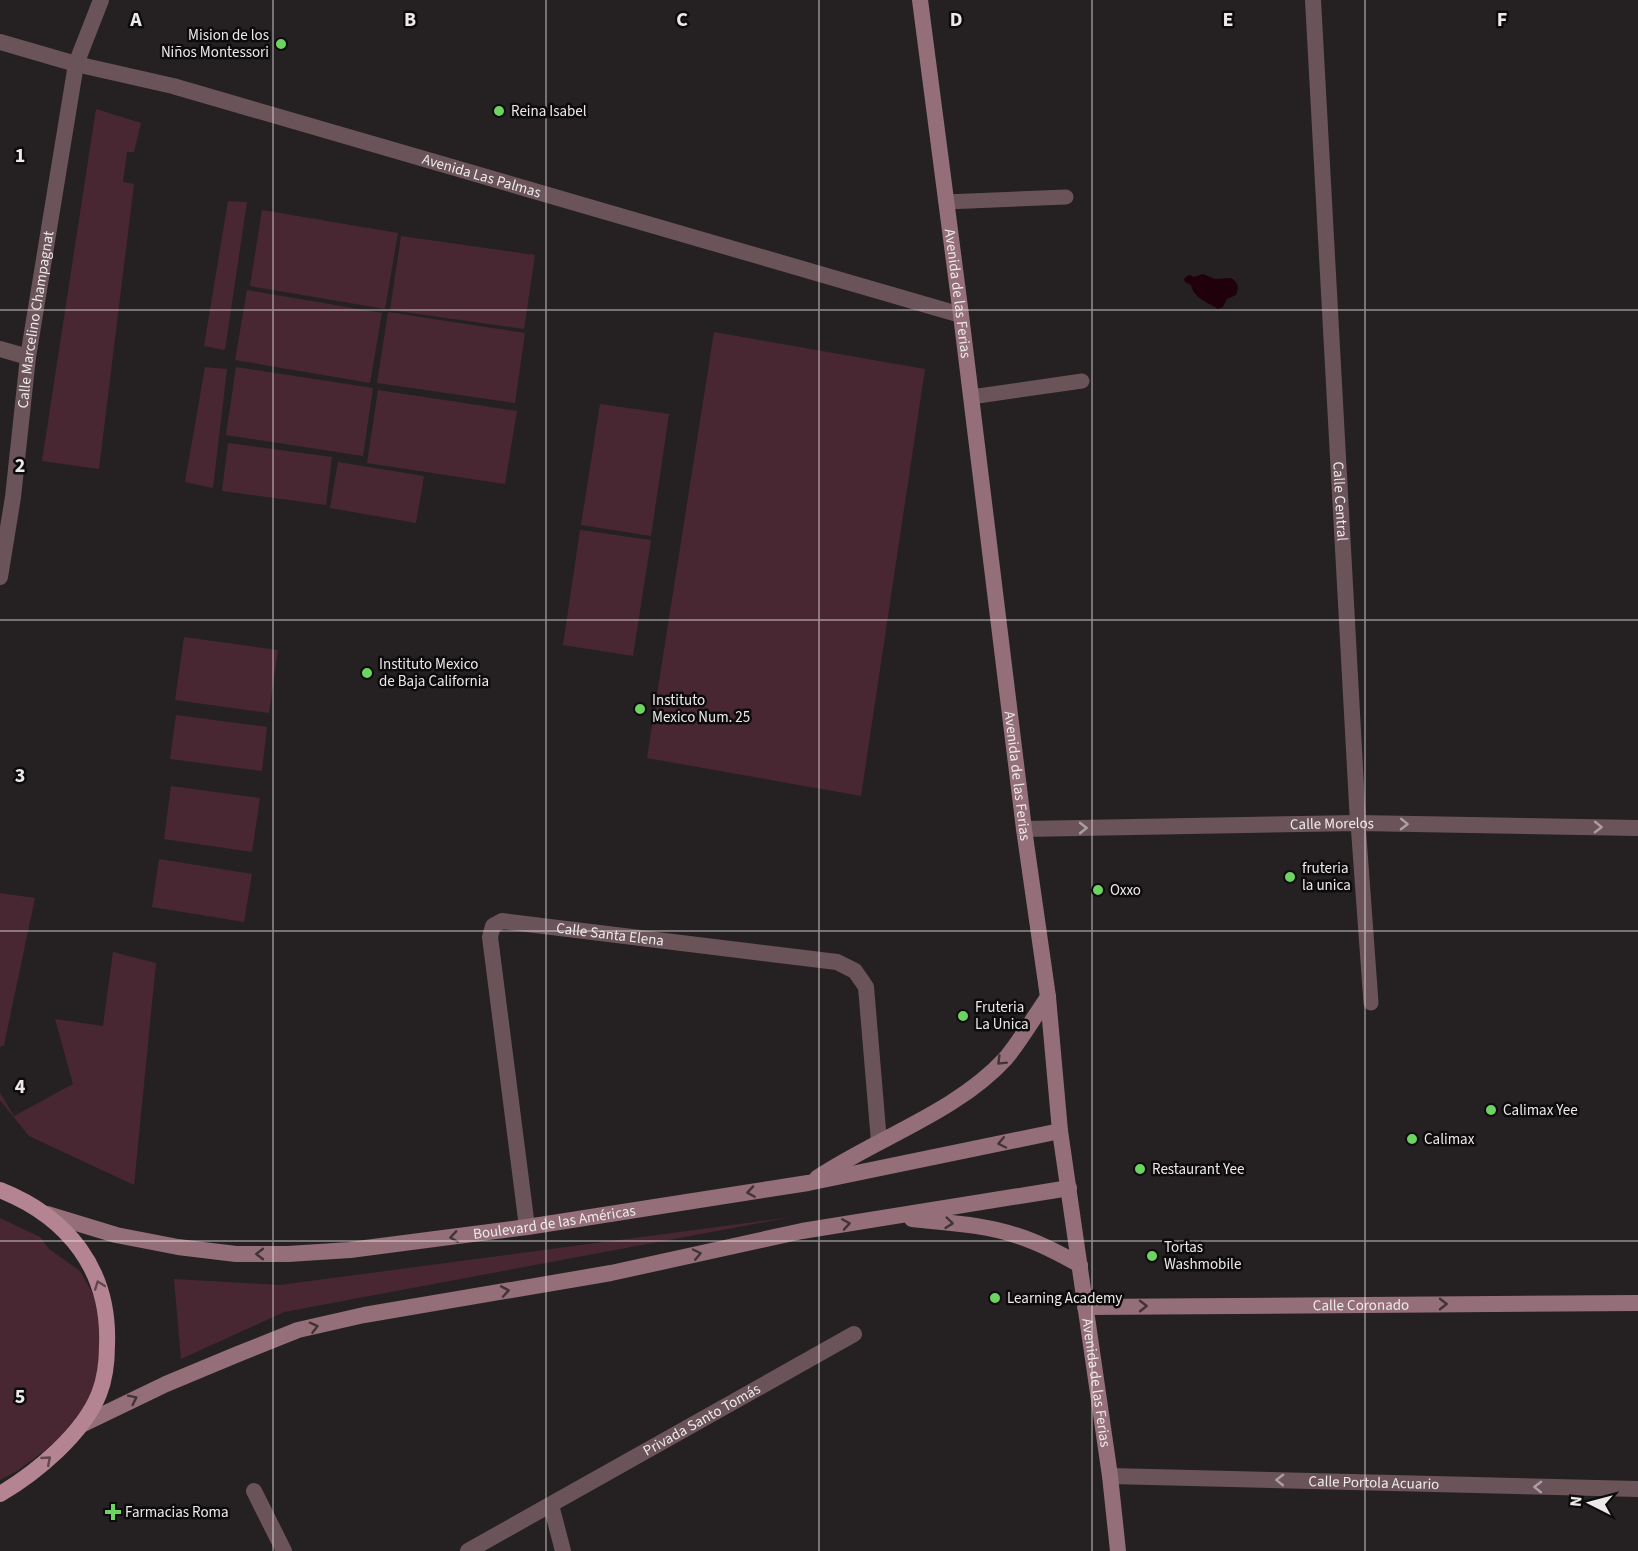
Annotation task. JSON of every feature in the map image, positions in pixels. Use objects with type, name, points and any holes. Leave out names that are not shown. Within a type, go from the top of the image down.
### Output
[{"type":"main road","name":"Avenida de las Ferias","points":[[920,0],[1024,830],[1048,998],[1060,1131],[1110,1476],[1118,1551]]},
{"type":"main road","points":[[808,1183],[849,1157],[939,1110],[974,1086],[1006,1057],[1048,998]]},
{"type":"main road","name":"Boulevard de las Américas","points":[[47,1214],[116,1235],[178,1247],[236,1254],[288,1254],[350,1250],[527,1227],[808,1183],[1060,1131]]},
{"type":"main road","points":[[81,1425],[166,1384],[298,1330],[364,1314],[611,1273],[802,1230],[1069,1188]]},
{"type":"main road","points":[[0,1190],[47,1214],[70,1237],[89,1262],[102,1292],[108,1330],[106,1363],[99,1395],[81,1425],[62,1447],[1,1496]]},
{"type":"main road","points":[[890,1217],[964,1225],[1013,1234],[1047,1246],[1080,1264]]},
{"type":"main road","name":"Calle Coronado","points":[[1085,1307],[1638,1303]]},
{"type":"street","name":"Calle Marcelino Champagnat","points":[[0,577],[13,497],[28,357],[76,64],[101,0]]},
{"type":"street","name":"Calle Central","points":[[1313,0],[1358,823]]},
{"type":"street","name":"Avenida Las Palmas","points":[[0,42],[76,64],[173,86],[961,315]]},
{"type":"street","points":[[0,349],[28,357]]},
{"type":"street","name":"Calle Morelos","points":[[1024,830],[1358,823],[1638,828]]},
{"type":"street","name":"Calle Santa Elena","points":[[527,1227],[490,937],[493,926],[502,921],[837,963],[855,971],[866,987],[879,1142]]},
{"type":"street","name":"Privada Santo Tomás","points":[[468,1551],[854,1334]]},
{"type":"street","name":"Calle Portola Acuario","points":[[1110,1476],[1638,1489]]},
{"type":"street","points":[[254,1491],[284,1551]]},
{"type":"street","points":[[551,1505],[563,1551]]},
{"type":"lane","points":[[946,202],[1066,197]]},
{"type":"lane","points":[[971,397],[1082,381]]},
{"type":"lane","name":"Calle Central","points":[[1358,823],[1371,1003]]},
{"type":"shaded area","points":[[96,109],[141,123],[134,152],[127,152],[123,182],[134,184],[99,469],[42,461]]},
{"type":"shaded area","points":[[228,201],[247,202],[225,350],[204,346]]},
{"type":"shaded area","points":[[262,210],[398,233],[385,309],[250,286]]},
{"type":"shaded area","points":[[401,236],[535,255],[524,329],[390,310]]},
{"type":"shaded area","points":[[1203,274],[1215,279],[1231,278],[1238,285],[1236,295],[1227,299],[1223,307],[1218,309],[1202,300],[1184,279],[1190,275],[1194,277]]},
{"type":"shaded area","points":[[247,290],[382,313],[370,383],[235,360]]},
{"type":"shaded area","points":[[388,312],[525,333],[515,403],[377,383]]},
{"type":"shaded area","points":[[714,332],[925,369],[861,796],[647,758]]},
{"type":"shaded area","points":[[205,367],[227,369],[213,488],[185,482]]},
{"type":"shaded area","points":[[236,367],[373,388],[363,456],[226,435]]},
{"type":"shaded area","points":[[378,390],[517,411],[505,484],[367,463]]},
{"type":"shaded area","points":[[600,404],[669,414],[651,536],[581,525]]},
{"type":"shaded area","points":[[228,443],[332,457],[326,505],[222,491]]},
{"type":"shaded area","points":[[338,462],[424,476],[416,523],[330,508]]},
{"type":"shaded area","points":[[580,530],[651,540],[633,656],[563,645]]},
{"type":"shaded area","points":[[184,637],[278,650],[269,713],[175,700]]},
{"type":"shaded area","points":[[176,715],[267,727],[262,771],[170,759]]},
{"type":"shaded area","points":[[171,786],[260,798],[252,852],[164,839]]},
{"type":"shaded area","points":[[159,859],[252,874],[244,922],[152,907]]},
{"type":"shaded area","points":[[0,893],[35,898],[4,1045],[0,1047]]},
{"type":"shaded area","points":[[113,952],[156,963],[134,1185],[29,1136],[0,1100],[0,1093],[14,1116],[73,1084],[55,1019],[103,1026]]},
{"type":"shaded area","points":[[792,1217],[284,1312],[181,1359],[174,1279],[280,1285]]},
{"type":"shaded area","points":[[0,1218],[40,1237],[49,1249],[80,1271],[94,1296],[105,1346],[92,1394],[81,1413],[66,1432],[43,1452],[0,1480]]},
{"type":"place","name":"Mision de los Niños Montessori","points":[[281,44]]},
{"type":"place","name":"Reina Isabel","points":[[499,111]]},
{"type":"place","name":"Instituto Mexico de Baja California","points":[[367,673]]},
{"type":"place","name":"Instituto Mexico Num. 25","points":[[640,709]]},
{"type":"place","name":"fruteria la unica","points":[[1290,877]]},
{"type":"place","name":"Oxxo","points":[[1098,890]]},
{"type":"place","name":"Fruteria La Unica","points":[[963,1016]]},
{"type":"place","name":"Calimax Yee","points":[[1491,1110]]},
{"type":"place","name":"Calimax","points":[[1412,1139]]},
{"type":"place","name":"Restaurant Yee","points":[[1140,1169]]},
{"type":"place","name":"Tortas Washmobile","points":[[1152,1256]]},
{"type":"place","name":"Learning Academy","points":[[995,1298]]},
{"type":"place","name":"Farmacias Roma","points":[[113,1512]]}]
